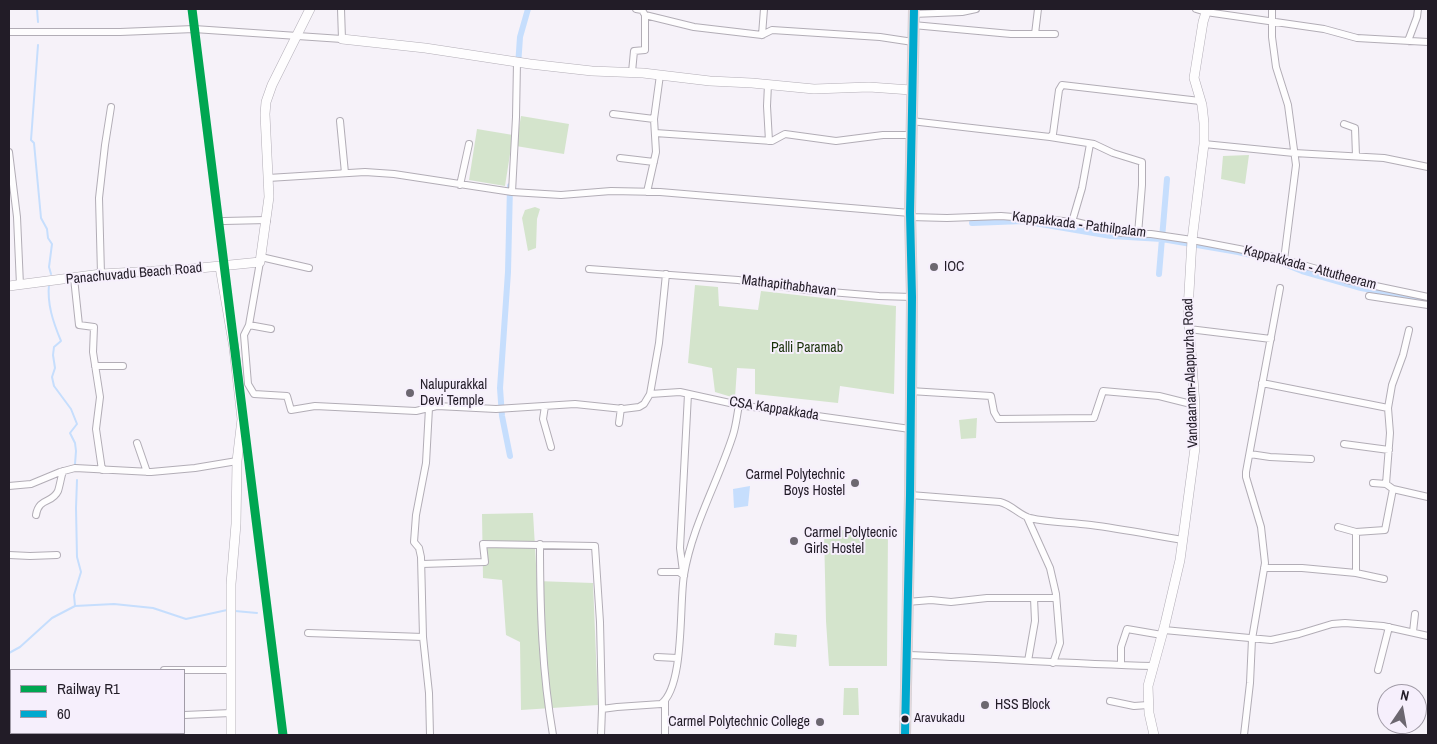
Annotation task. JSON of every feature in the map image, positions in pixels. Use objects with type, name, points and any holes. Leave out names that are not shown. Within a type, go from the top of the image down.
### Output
[{"type":"highway","points":[[904,735],[910,495],[912,297],[910,215],[913,16]]},
{"type":"main road","points":[[260,260],[269,197],[266,102],[295,36],[310,9]]},
{"type":"main road","name":"Vandaanam-Alappuzha Road","points":[[1154,735],[1148,705],[1148,686],[1180,560],[1194,448],[1195,406],[1188,310],[1192,243],[1204,144],[1204,123],[1194,78],[1203,22],[1207,10]]},
{"type":"main road","points":[[342,39],[425,48],[592,71],[632,72],[710,81],[814,89],[869,87],[911,90]]},
{"type":"main road","name":"Panachuvadu Beach Road","points":[[9,286],[101,274],[220,267],[260,260]]},
{"type":"main road","points":[[220,267],[234,348],[242,419],[231,584],[231,735]]},
{"type":"street","points":[[9,32],[129,32],[194,29],[342,39],[341,9]]},
{"type":"street","points":[[632,72],[634,51],[645,50],[645,15],[642,10],[636,9]]},
{"type":"street","points":[[762,35],[764,9]]},
{"type":"street","points":[[913,16],[976,9]]},
{"type":"street","points":[[1035,34],[1038,9]]},
{"type":"street","points":[[1196,9],[1324,29],[1357,38],[1428,42]]},
{"type":"street","points":[[1272,9],[1271,21],[1276,67],[1288,105],[1296,165],[1284,260]]},
{"type":"street","points":[[1408,42],[1418,9]]},
{"type":"street","points":[[645,15],[694,27],[762,35],[772,30],[880,36],[913,42]]},
{"type":"street","points":[[913,16],[1011,34],[1055,34]]},
{"type":"street","points":[[510,192],[518,62]]},
{"type":"street","points":[[648,192],[656,152],[654,119],[660,75]]},
{"type":"street","points":[[768,84],[769,141]]},
{"type":"street","points":[[1050,137],[1054,134],[1059,90],[1062,85],[1200,100]]},
{"type":"street","points":[[101,274],[99,198],[104,145],[111,107]]},
{"type":"street","points":[[614,114],[654,119]]},
{"type":"street","points":[[340,121],[345,173]]},
{"type":"street","points":[[911,121],[1050,137],[1090,144],[1142,162],[1138,234]]},
{"type":"street","points":[[1344,124],[1355,128],[1356,156]]},
{"type":"street","points":[[655,133],[769,141],[786,134],[836,141],[884,135],[911,135]]},
{"type":"street","points":[[460,186],[468,144]]},
{"type":"street","points":[[1072,222],[1082,188],[1090,144]]},
{"type":"street","points":[[1204,144],[1294,153],[1384,158],[1428,167]]},
{"type":"street","points":[[9,152],[17,217],[20,285]]},
{"type":"street","points":[[620,158],[654,162]]},
{"type":"street","name":"Kappakkada - Pathilpalam","points":[[268,178],[365,172],[394,174],[460,186],[510,192],[561,195],[611,191],[648,192],[947,218],[1002,216],[1072,222],[1122,233],[1162,236],[1192,243]]},
{"type":"street","points":[[224,221],[267,220]]},
{"type":"street","name":"Kappakkada - Attutheeram","points":[[1192,243],[1284,260],[1347,280],[1428,297]]},
{"type":"street","points":[[309,268],[260,260],[249,324],[244,335],[248,384],[254,394],[287,396],[291,410],[315,406],[401,412],[437,406],[496,409],[576,404],[621,408],[639,407],[644,404],[650,394],[659,343],[666,274]]},
{"type":"street","name":"Mathapithabhavan","points":[[589,269],[738,280],[806,290],[912,297]]},
{"type":"street","points":[[74,278],[79,325],[94,327],[93,352],[100,397],[96,429],[102,470]]},
{"type":"street","points":[[1244,735],[1250,683],[1252,639],[1264,568],[1262,535],[1246,478],[1280,288]]},
{"type":"street","points":[[1369,296],[1428,305]]},
{"type":"street","points":[[249,324],[271,329]]},
{"type":"street","points":[[1189,329],[1271,339]]},
{"type":"street","points":[[1386,484],[1390,433],[1388,408],[1392,385],[1404,355],[1409,330]]},
{"type":"street","points":[[95,366],[123,366]]},
{"type":"street","points":[[1262,383],[1388,408]]},
{"type":"street","points":[[910,391],[991,396],[994,412],[998,419],[1094,418],[1103,391],[1159,396],[1195,406]]},
{"type":"street","name":"CSA Kappakkada","points":[[650,394],[680,392],[739,405],[910,429]]},
{"type":"street","points":[[665,735],[665,701],[671,689],[682,618],[684,576],[680,548],[688,394]]},
{"type":"street","points":[[684,576],[699,519],[734,434],[739,405]]},
{"type":"street","points":[[545,406],[543,420],[551,446]]},
{"type":"street","points":[[430,408],[427,456],[416,515],[414,542],[419,548],[422,564],[423,637],[429,693],[430,735]]},
{"type":"street","points":[[619,423],[621,408]]},
{"type":"street","points":[[137,443],[147,472]]},
{"type":"street","points":[[1344,444],[1389,450]]},
{"type":"street","points":[[1250,454],[1311,459]]},
{"type":"street","points":[[9,486],[32,484],[63,470],[75,468],[147,472],[195,468],[238,461]]},
{"type":"street","points":[[36,515],[38,507],[53,497],[58,491],[63,470]]},
{"type":"street","points":[[1373,483],[1386,484],[1393,490],[1428,497]]},
{"type":"street","points":[[1338,527],[1356,532],[1385,530],[1393,490]]},
{"type":"street","points":[[910,495],[1000,502],[1007,504],[1027,517],[1049,522],[1091,525],[1182,540]]},
{"type":"street","points":[[1027,517],[1050,568],[1056,598],[1060,643],[1053,663]]},
{"type":"street","points":[[1356,532],[1356,573]]},
{"type":"street","points":[[422,564],[485,562],[483,544],[595,546],[600,622],[601,735]]},
{"type":"street","points":[[540,544],[542,646],[553,735]]},
{"type":"street","points":[[9,555],[58,555]]},
{"type":"street","points":[[1264,568],[1302,568],[1356,573],[1384,579]]},
{"type":"street","points":[[661,572],[679,572],[684,576]]},
{"type":"street","points":[[907,602],[931,600],[951,602],[988,598],[1056,598]]},
{"type":"street","points":[[1028,661],[1035,621],[1034,598]]},
{"type":"street","points":[[1413,632],[1415,614]]},
{"type":"street","points":[[1121,665],[1121,646],[1127,629],[1252,639],[1277,639],[1338,623],[1371,624],[1428,636]]},
{"type":"street","points":[[1378,670],[1389,627]]},
{"type":"street","points":[[308,633],[423,637]]},
{"type":"street","points":[[906,655],[1153,666]]},
{"type":"street","points":[[657,657],[677,658]]},
{"type":"street","points":[[185,670],[230,670]]},
{"type":"street","points":[[602,710],[661,704],[665,701]]},
{"type":"street","points":[[1110,701],[1134,706],[1148,705]]},
{"type":"street","points":[[185,715],[231,713]]},
{"type":"green space","points":[[521,116],[569,124],[564,154],[516,146]]},
{"type":"green space","points":[[477,129],[513,135],[505,186],[469,180]]},
{"type":"green space","points":[[1249,155],[1245,184],[1221,179],[1223,156]]},
{"type":"green space","points":[[535,207],[540,209],[537,219],[536,248],[528,251],[522,218],[525,210]]},
{"type":"green space","name":"Palli Paramab","points":[[695,285],[718,287],[719,306],[758,310],[761,291],[896,306],[894,394],[840,386],[838,403],[755,394],[755,369],[737,368],[735,398],[715,392],[712,368],[688,363]]},
{"type":"green space","points":[[977,418],[976,438],[961,439],[959,420]]},
{"type":"green space","points":[[533,513],[537,581],[593,583],[598,705],[521,710],[520,642],[506,635],[502,580],[483,578],[482,514]]},
{"type":"green space","points":[[888,528],[887,666],[829,666],[824,531]]},
{"type":"green space","points":[[775,633],[797,635],[796,647],[774,645]]},
{"type":"green space","points":[[844,688],[858,688],[859,715],[843,715]]},
{"type":"water","points":[[750,486],[748,506],[734,508],[733,489]]},
{"type":"waterway","points":[[37,9],[38,22]]},
{"type":"waterway","points":[[518,66],[520,37],[528,9]]},
{"type":"waterway","points":[[38,45],[31,140],[34,143],[41,218],[52,244],[49,267],[51,274]]},
{"type":"waterway","points":[[1159,274],[1167,179]]},
{"type":"waterway","points":[[510,186],[508,272],[500,388],[502,416],[510,456]]},
{"type":"waterway","points":[[972,223],[1023,221],[1111,236],[1162,239],[1238,252],[1277,261],[1302,271],[1361,288],[1428,300]]},
{"type":"waterway","points":[[49,284],[51,313],[61,341],[54,347],[55,368],[52,377],[54,386],[71,409],[77,424],[70,433],[75,443],[75,464]]},
{"type":"waterway","points":[[75,606],[74,595],[81,572],[77,557],[77,480]]},
{"type":"waterway","points":[[9,653],[20,647],[52,618],[75,606],[114,604],[153,608],[186,619],[227,610]]},
{"type":"waterway","points":[[235,611],[257,613]]},
{"type":"rail line","name":"R1","points":[[192,9],[283,735]]},
{"type":"transit line","name":"60","points":[[905,735],[910,495],[912,297],[910,213],[914,9]]},
{"type":"place","name":"IOC","points":[[934,267]]},
{"type":"place","name":"Nalupurakkal Devi Temple","points":[[410,393]]},
{"type":"place","name":"Carmel Polytechnic Boys Hostel","points":[[855,483]]},
{"type":"place","name":"Carmel Polytecnic Girls Hostel","points":[[794,541]]},
{"type":"place","name":"HSS Block","points":[[985,705]]},
{"type":"place","name":"Aravukadu","points":[[905,719]]},
{"type":"place","name":"Carmel Polytechnic College","points":[[820,722]]}]
